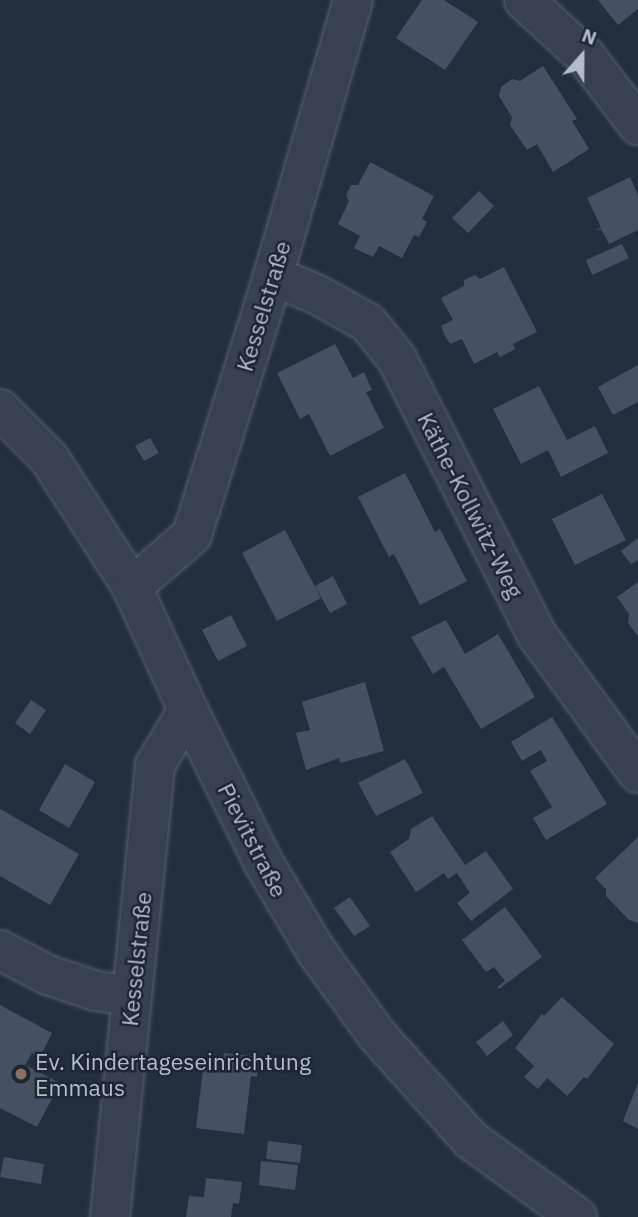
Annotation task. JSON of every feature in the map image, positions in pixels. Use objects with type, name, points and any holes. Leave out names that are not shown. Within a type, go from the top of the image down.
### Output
[{"type":"street","name":"Kesselstraße","points":[[132,587],[192,535],[273,276],[353,0]]},
{"type":"street","points":[[524,0],[586,57],[638,125]]},
{"type":"street","name":"Käthe-Kollwitz-Weg","points":[[273,276],[318,295],[368,323],[397,359],[537,635],[638,772]]},
{"type":"street","name":"Pievitstraße","points":[[0,409],[49,458],[132,587],[188,710],[288,907],[316,951],[377,1035],[471,1140],[577,1217]]},
{"type":"street","name":"Kesselstraße","points":[[110,1217],[155,765],[188,710]]},
{"type":"street","points":[[0,950],[48,975],[96,992],[132,996]]},
{"type":"building","points":[[422,0],[444,0],[478,22],[445,70],[396,38]]},
{"type":"building","points":[[598,0],[638,0],[638,9],[618,25]]},
{"type":"building","points":[[543,66],[577,119],[572,121],[589,149],[553,172],[537,144],[527,150],[510,125],[512,117],[499,96],[501,87],[512,79],[520,81]]},
{"type":"building","points":[[370,162],[434,196],[422,219],[427,222],[419,237],[414,235],[402,258],[379,246],[373,257],[354,248],[360,236],[338,224],[349,201],[346,195],[351,185],[358,185]]},
{"type":"building","points":[[630,177],[638,195],[638,230],[609,244],[601,229],[595,231],[601,227],[587,198]]},
{"type":"building","points":[[479,191],[494,206],[468,233],[452,218]]},
{"type":"building","points":[[622,244],[629,258],[592,275],[586,260]]},
{"type":"building","points":[[504,267],[537,332],[513,344],[515,349],[500,357],[497,352],[474,364],[462,339],[450,344],[445,336],[441,326],[453,320],[441,298],[464,286],[464,280],[475,275],[480,279]]},
{"type":"building","points":[[335,344],[353,378],[364,372],[372,390],[366,392],[384,428],[330,456],[309,414],[300,419],[277,373]]},
{"type":"building","points":[[638,365],[638,402],[613,415],[598,387]]},
{"type":"building","points":[[539,386],[567,440],[595,426],[608,453],[561,477],[548,450],[521,464],[493,409]]},
{"type":"building","points":[[150,438],[159,453],[144,461],[135,446]]},
{"type":"building","points":[[405,473],[435,532],[440,529],[467,581],[420,605],[394,554],[389,557],[358,497]]},
{"type":"building","points":[[602,494],[626,540],[575,565],[552,519]]},
{"type":"building","points":[[285,530],[321,598],[277,621],[242,553]]},
{"type":"building","points":[[638,538],[638,560],[631,564],[621,551]]},
{"type":"building","points":[[333,576],[347,604],[330,613],[315,586]]},
{"type":"building","points":[[638,582],[638,636],[628,623],[629,614],[617,597]]},
{"type":"building","points":[[231,615],[247,646],[218,661],[202,630]]},
{"type":"building","points":[[446,620],[465,654],[498,634],[535,697],[481,729],[444,667],[433,674],[411,637]]},
{"type":"building","points":[[365,682],[384,751],[340,763],[339,758],[306,770],[296,733],[310,730],[302,702]]},
{"type":"building","points":[[31,700],[46,710],[30,734],[15,723]]},
{"type":"building","points":[[552,717],[607,804],[546,840],[533,818],[552,807],[530,771],[547,761],[541,750],[522,761],[511,742]]},
{"type":"building","points":[[405,759],[423,793],[376,816],[358,783]]},
{"type":"building","points":[[65,764],[95,782],[69,828],[39,810]]},
{"type":"building","points":[[0,809],[79,854],[50,905],[0,876]]},
{"type":"building","points":[[432,816],[465,865],[486,851],[513,889],[471,921],[457,903],[470,893],[457,873],[448,879],[444,873],[416,892],[390,852],[409,839],[411,829]]},
{"type":"building","points":[[638,837],[638,923],[629,920],[606,896],[606,889],[595,878]]},
{"type":"building","points":[[350,897],[370,926],[354,936],[334,908]]},
{"type":"building","points":[[505,907],[542,957],[499,989],[497,987],[505,981],[494,967],[486,972],[462,940]]},
{"type":"building","points":[[562,997],[614,1044],[587,1079],[584,1077],[567,1096],[547,1078],[538,1089],[524,1077],[534,1066],[515,1048],[542,1014],[544,1016]]},
{"type":"building","name":"Ev. Kindertageseinrichtung Emmaus","points":[[0,1005],[52,1033],[40,1057],[32,1053],[25,1065],[60,1083],[37,1127],[0,1108]]},
{"type":"building","points":[[503,1021],[513,1035],[487,1056],[476,1042]]},
{"type":"building","points":[[224,1053],[259,1057],[257,1077],[251,1076],[244,1134],[196,1128],[203,1069],[221,1071]]},
{"type":"building","points":[[638,1083],[638,1129],[623,1121]]},
{"type":"building","points":[[268,1141],[302,1145],[300,1163],[266,1159]]},
{"type":"building","points":[[4,1157],[44,1164],[41,1184],[0,1177]]},
{"type":"building","points":[[261,1161],[298,1165],[295,1190],[259,1185]]},
{"type":"building","points":[[206,1178],[242,1182],[239,1204],[233,1203],[231,1217],[186,1217],[189,1196],[204,1197]]},
{"type":"place","name":"Ev. Kindertageseinrichtung Emmaus","points":[[21,1074]]}]
